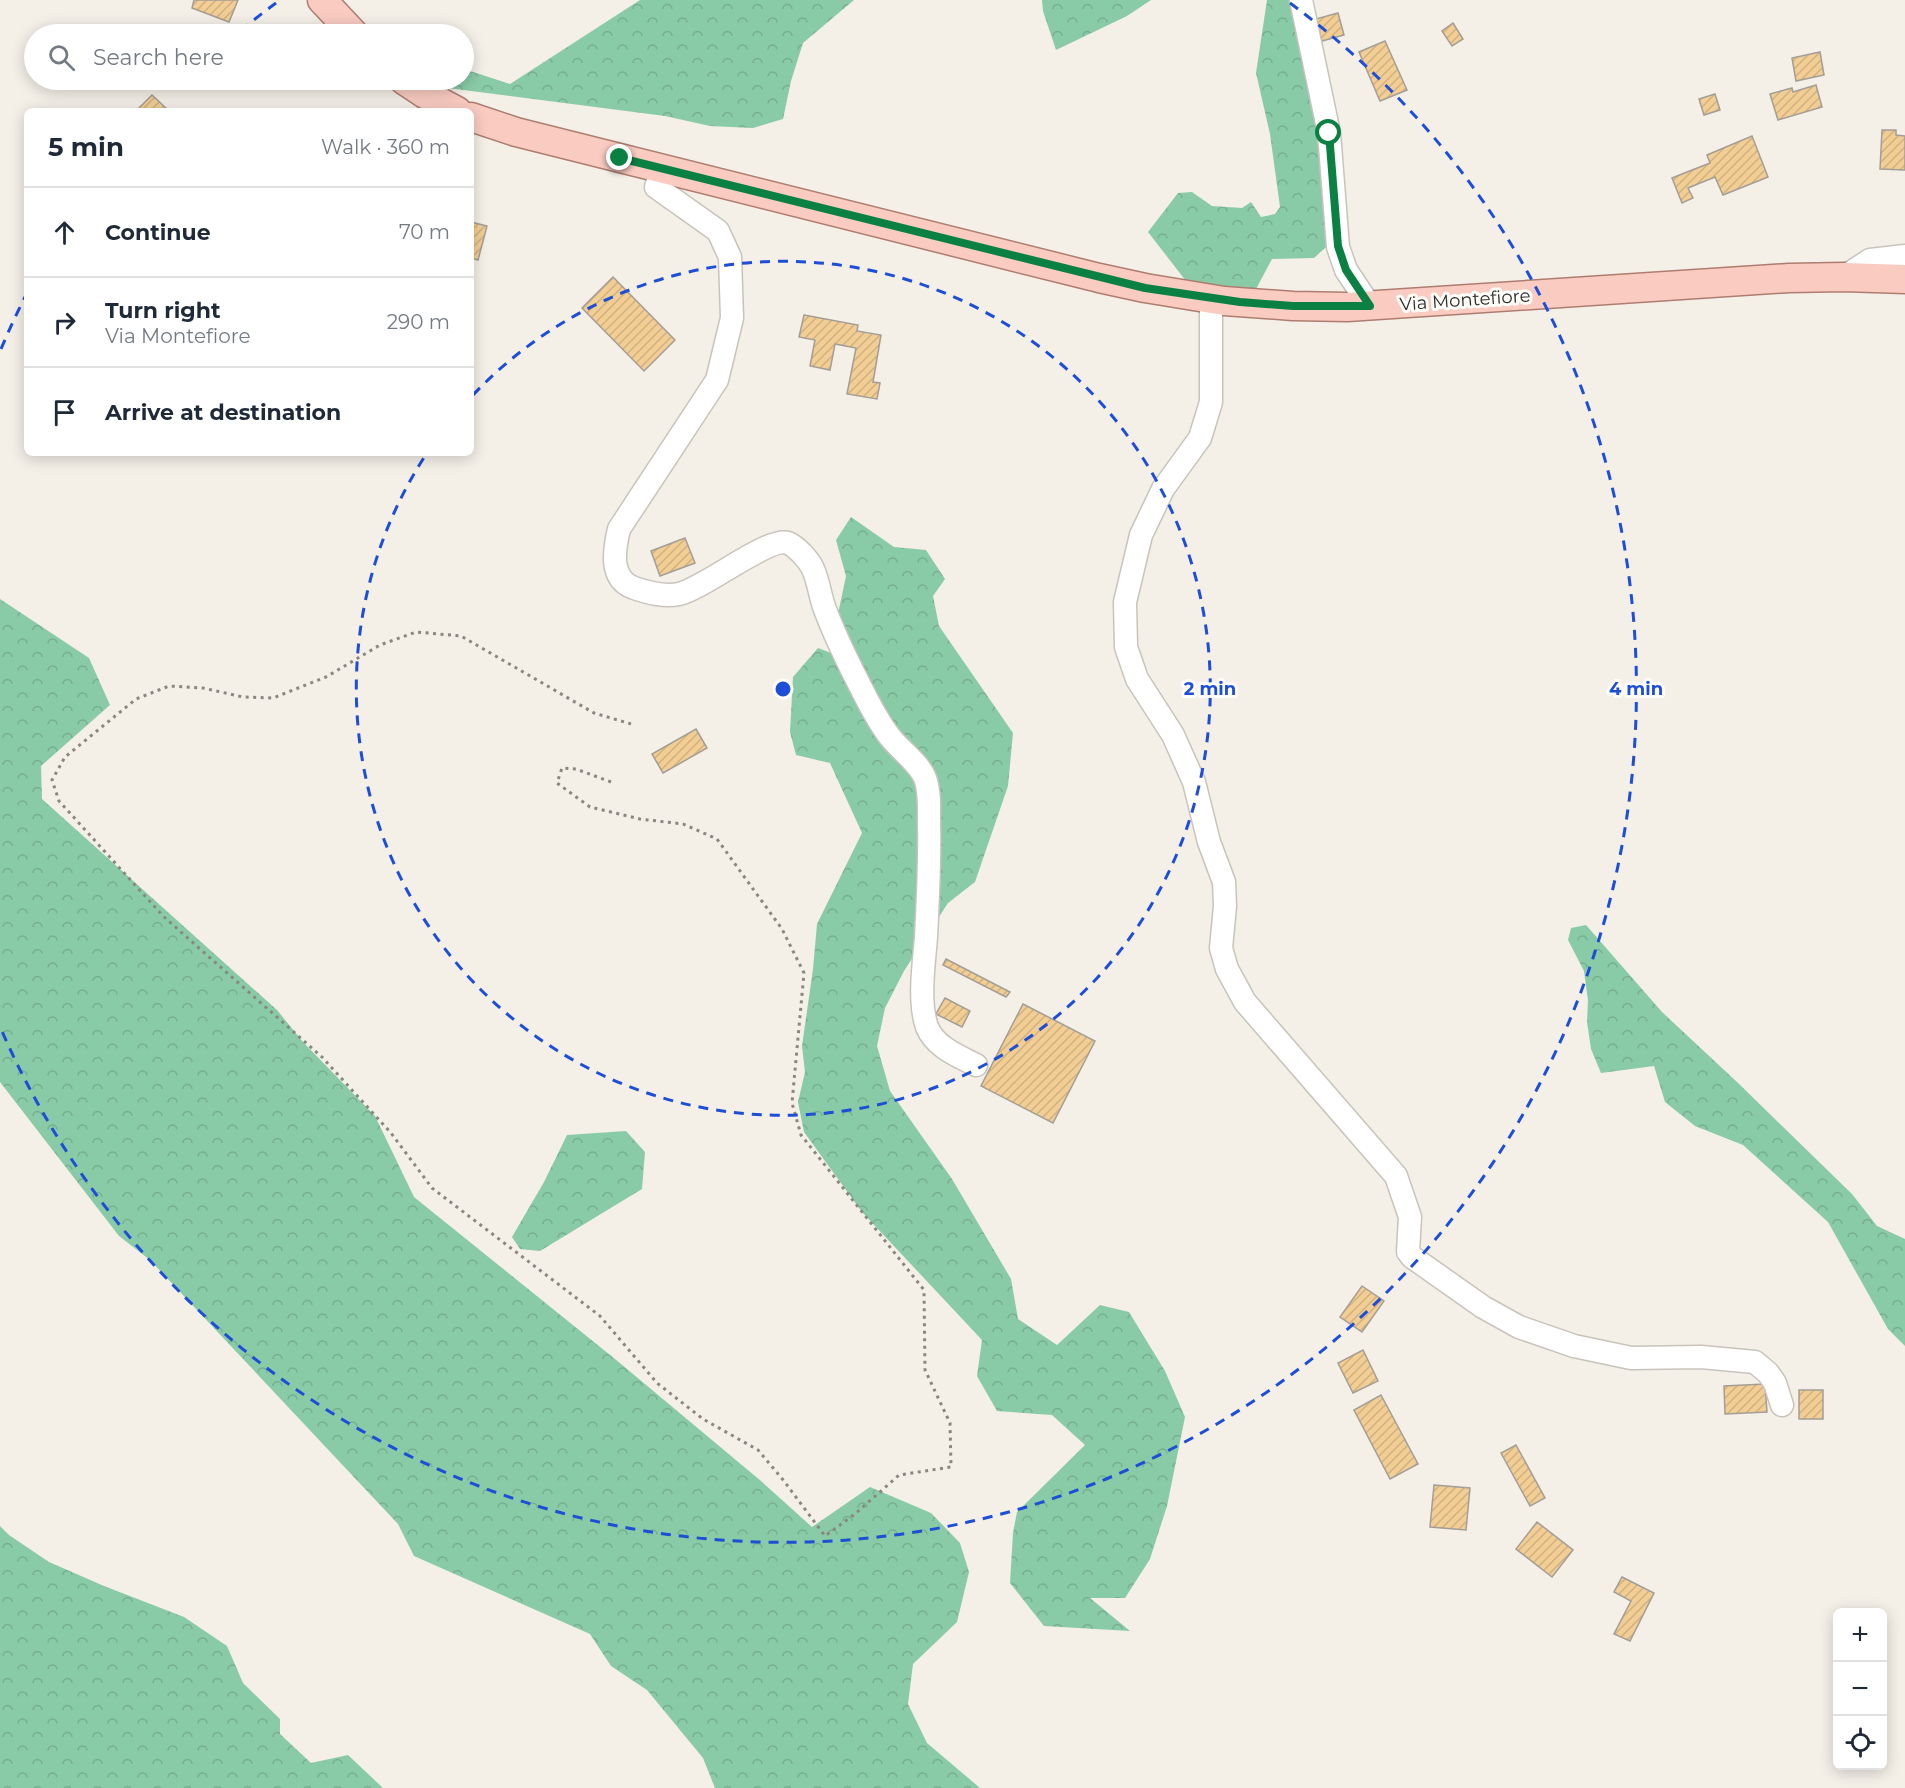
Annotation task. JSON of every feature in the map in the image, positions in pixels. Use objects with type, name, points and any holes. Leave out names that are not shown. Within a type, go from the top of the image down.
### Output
[{"type":"main road","points":[[322,0],[345,24]]},
{"type":"main road","points":[[419,90],[451,108]]},
{"type":"main road","name":"Via Montefiore","points":[[474,118],[516,132],[1099,278],[1211,299],[1293,306],[1370,306],[1789,278],[1905,279]]},
{"type":"lane","points":[[1301,0],[1329,133],[1338,246],[1346,270],[1370,306]]},
{"type":"lane","points":[[662,168],[656,187],[718,231],[730,257],[732,318],[717,380],[619,530],[614,546],[614,564],[621,579],[628,586],[664,595],[695,589],[780,542],[789,543],[797,549],[813,568],[825,612],[879,721],[926,779],[930,868],[922,995],[927,1028],[945,1049],[976,1065]]},
{"type":"lane","points":[[1844,277],[1870,260],[1905,256]]},
{"type":"lane","points":[[1211,299],[1211,402],[1200,438],[1163,489],[1141,535],[1125,602],[1126,647],[1137,679],[1173,735],[1194,782],[1209,842],[1224,882],[1225,906],[1221,948],[1227,969],[1245,1002],[1396,1176],[1410,1217],[1408,1252],[1412,1257],[1519,1328],[1574,1346],[1631,1358],[1701,1357],[1755,1362],[1768,1373],[1775,1383],[1782,1405]]},
{"type":"path","points":[[611,782],[576,769],[562,768],[557,783],[590,807],[640,819],[683,824],[717,839],[782,929],[804,973],[792,1103],[801,1135],[924,1290],[925,1370],[950,1423],[951,1467],[899,1475],[855,1514],[825,1536],[758,1450],[703,1419],[657,1383],[600,1316],[432,1188],[391,1133],[322,1057],[164,917],[59,801],[52,780],[65,757],[135,699],[169,686],[202,688],[243,697],[273,698],[326,677],[380,645],[416,633],[461,636],[594,713],[631,724]]},
{"type":"green space","points":[[640,0],[854,0],[803,43],[791,81],[783,119],[753,128],[710,126],[665,116],[464,90],[474,90],[474,72],[510,84]]},
{"type":"green space","points":[[1042,0],[1151,0],[1127,16],[1056,50],[1043,11]]},
{"type":"green space","points":[[1267,0],[1299,0],[1311,107],[1326,168],[1326,247],[1314,258],[1272,259],[1256,289],[1206,289],[1186,281],[1148,232],[1178,193],[1192,192],[1212,206],[1242,208],[1251,202],[1261,217],[1275,214],[1280,207],[1270,134],[1256,73]]},
{"type":"green space","points":[[851,517],[894,547],[926,550],[945,579],[933,596],[939,626],[1013,733],[1008,786],[975,882],[948,903],[904,971],[885,1008],[877,1046],[890,1091],[952,1179],[1011,1279],[1018,1319],[1057,1345],[1100,1305],[1129,1312],[1165,1371],[1185,1417],[1167,1506],[1150,1559],[1125,1598],[1090,1598],[1130,1631],[1044,1626],[1010,1583],[1013,1533],[1017,1512],[1085,1445],[1052,1415],[997,1411],[977,1376],[982,1340],[862,1212],[804,1132],[798,1102],[805,1072],[802,1046],[817,924],[862,833],[830,763],[796,755],[790,732],[793,677],[818,648],[855,662],[838,614],[846,576],[836,540]]},
{"type":"green space","points":[[0,599],[89,658],[110,705],[41,766],[42,799],[277,1010],[303,1042],[375,1116],[414,1197],[615,1359],[761,1481],[812,1527],[870,1487],[931,1513],[960,1543],[969,1572],[957,1622],[913,1664],[908,1704],[927,1743],[980,1788],[715,1788],[703,1758],[647,1690],[611,1666],[590,1634],[414,1556],[398,1524],[150,1260],[119,1236],[0,1082]]},
{"type":"green space","points":[[1586,925],[1662,1012],[1852,1194],[1877,1226],[1905,1239],[1905,1346],[1888,1329],[1828,1222],[1743,1145],[1695,1126],[1665,1102],[1654,1066],[1601,1073],[1591,1049],[1584,971],[1568,940],[1571,928]]},
{"type":"green space","points":[[626,1131],[645,1152],[642,1189],[540,1251],[520,1249],[512,1237],[544,1182],[567,1135]]},
{"type":"green space","points":[[0,1526],[9,1535],[49,1562],[184,1617],[227,1646],[243,1683],[280,1719],[280,1734],[311,1763],[348,1755],[383,1788],[0,1788]]},
{"type":"building","points":[[194,0],[238,0],[229,22],[192,8]]},
{"type":"building","points":[[1338,13],[1344,35],[1322,41],[1316,19]]},
{"type":"building","points":[[1453,23],[1463,39],[1452,46],[1442,31]]},
{"type":"building","points":[[1385,41],[1407,90],[1380,101],[1359,52]]},
{"type":"building","points":[[1820,52],[1824,75],[1796,81],[1792,58]]},
{"type":"building","points":[[1816,85],[1822,107],[1778,120],[1770,94],[1792,88],[1793,92]]},
{"type":"building","points":[[1715,94],[1720,110],[1704,115],[1699,99]]},
{"type":"building","points":[[152,95],[166,108],[139,108]]},
{"type":"building","points":[[1882,130],[1896,130],[1896,135],[1905,136],[1905,170],[1880,169]]},
{"type":"building","points":[[1752,136],[1768,177],[1723,195],[1715,177],[1688,188],[1693,198],[1682,203],[1672,178],[1710,163],[1707,155]]},
{"type":"building","points":[[474,223],[487,226],[478,260],[474,259]]},
{"type":"building","points":[[613,277],[675,340],[644,371],[582,308]]},
{"type":"building","points":[[804,315],[858,325],[857,331],[881,335],[873,382],[880,383],[877,399],[847,394],[856,348],[835,344],[830,370],[810,366],[815,340],[799,337]]},
{"type":"building","points":[[685,538],[695,563],[660,576],[651,551]]},
{"type":"building","points":[[696,729],[707,748],[663,773],[652,754]]},
{"type":"building","points":[[946,959],[1010,992],[1006,997],[943,965]]},
{"type":"building","points":[[945,998],[970,1011],[962,1027],[936,1014]]},
{"type":"building","points":[[1023,1004],[1095,1041],[1053,1123],[981,1086]]},
{"type":"building","points":[[1362,1286],[1384,1301],[1362,1332],[1340,1317]]},
{"type":"building","points":[[1363,1350],[1378,1381],[1353,1393],[1338,1363]]},
{"type":"building","points":[[1765,1384],[1767,1412],[1725,1414],[1724,1386]]},
{"type":"building","points":[[1799,1390],[1823,1390],[1823,1419],[1799,1419]]},
{"type":"building","points":[[1381,1395],[1418,1464],[1390,1479],[1354,1410]]},
{"type":"building","points":[[1516,1445],[1545,1498],[1530,1506],[1501,1453]]},
{"type":"building","points":[[1434,1485],[1470,1488],[1466,1530],[1430,1527]]},
{"type":"building","points":[[1537,1522],[1573,1550],[1552,1577],[1516,1549]]},
{"type":"building","points":[[1622,1577],[1654,1593],[1630,1641],[1614,1634],[1631,1601],[1614,1592]]},
{"type":"route","points":[[620,158],[1145,288],[1240,302],[1293,306],[1370,306],[1346,270],[1338,246],[1329,133]]}]
